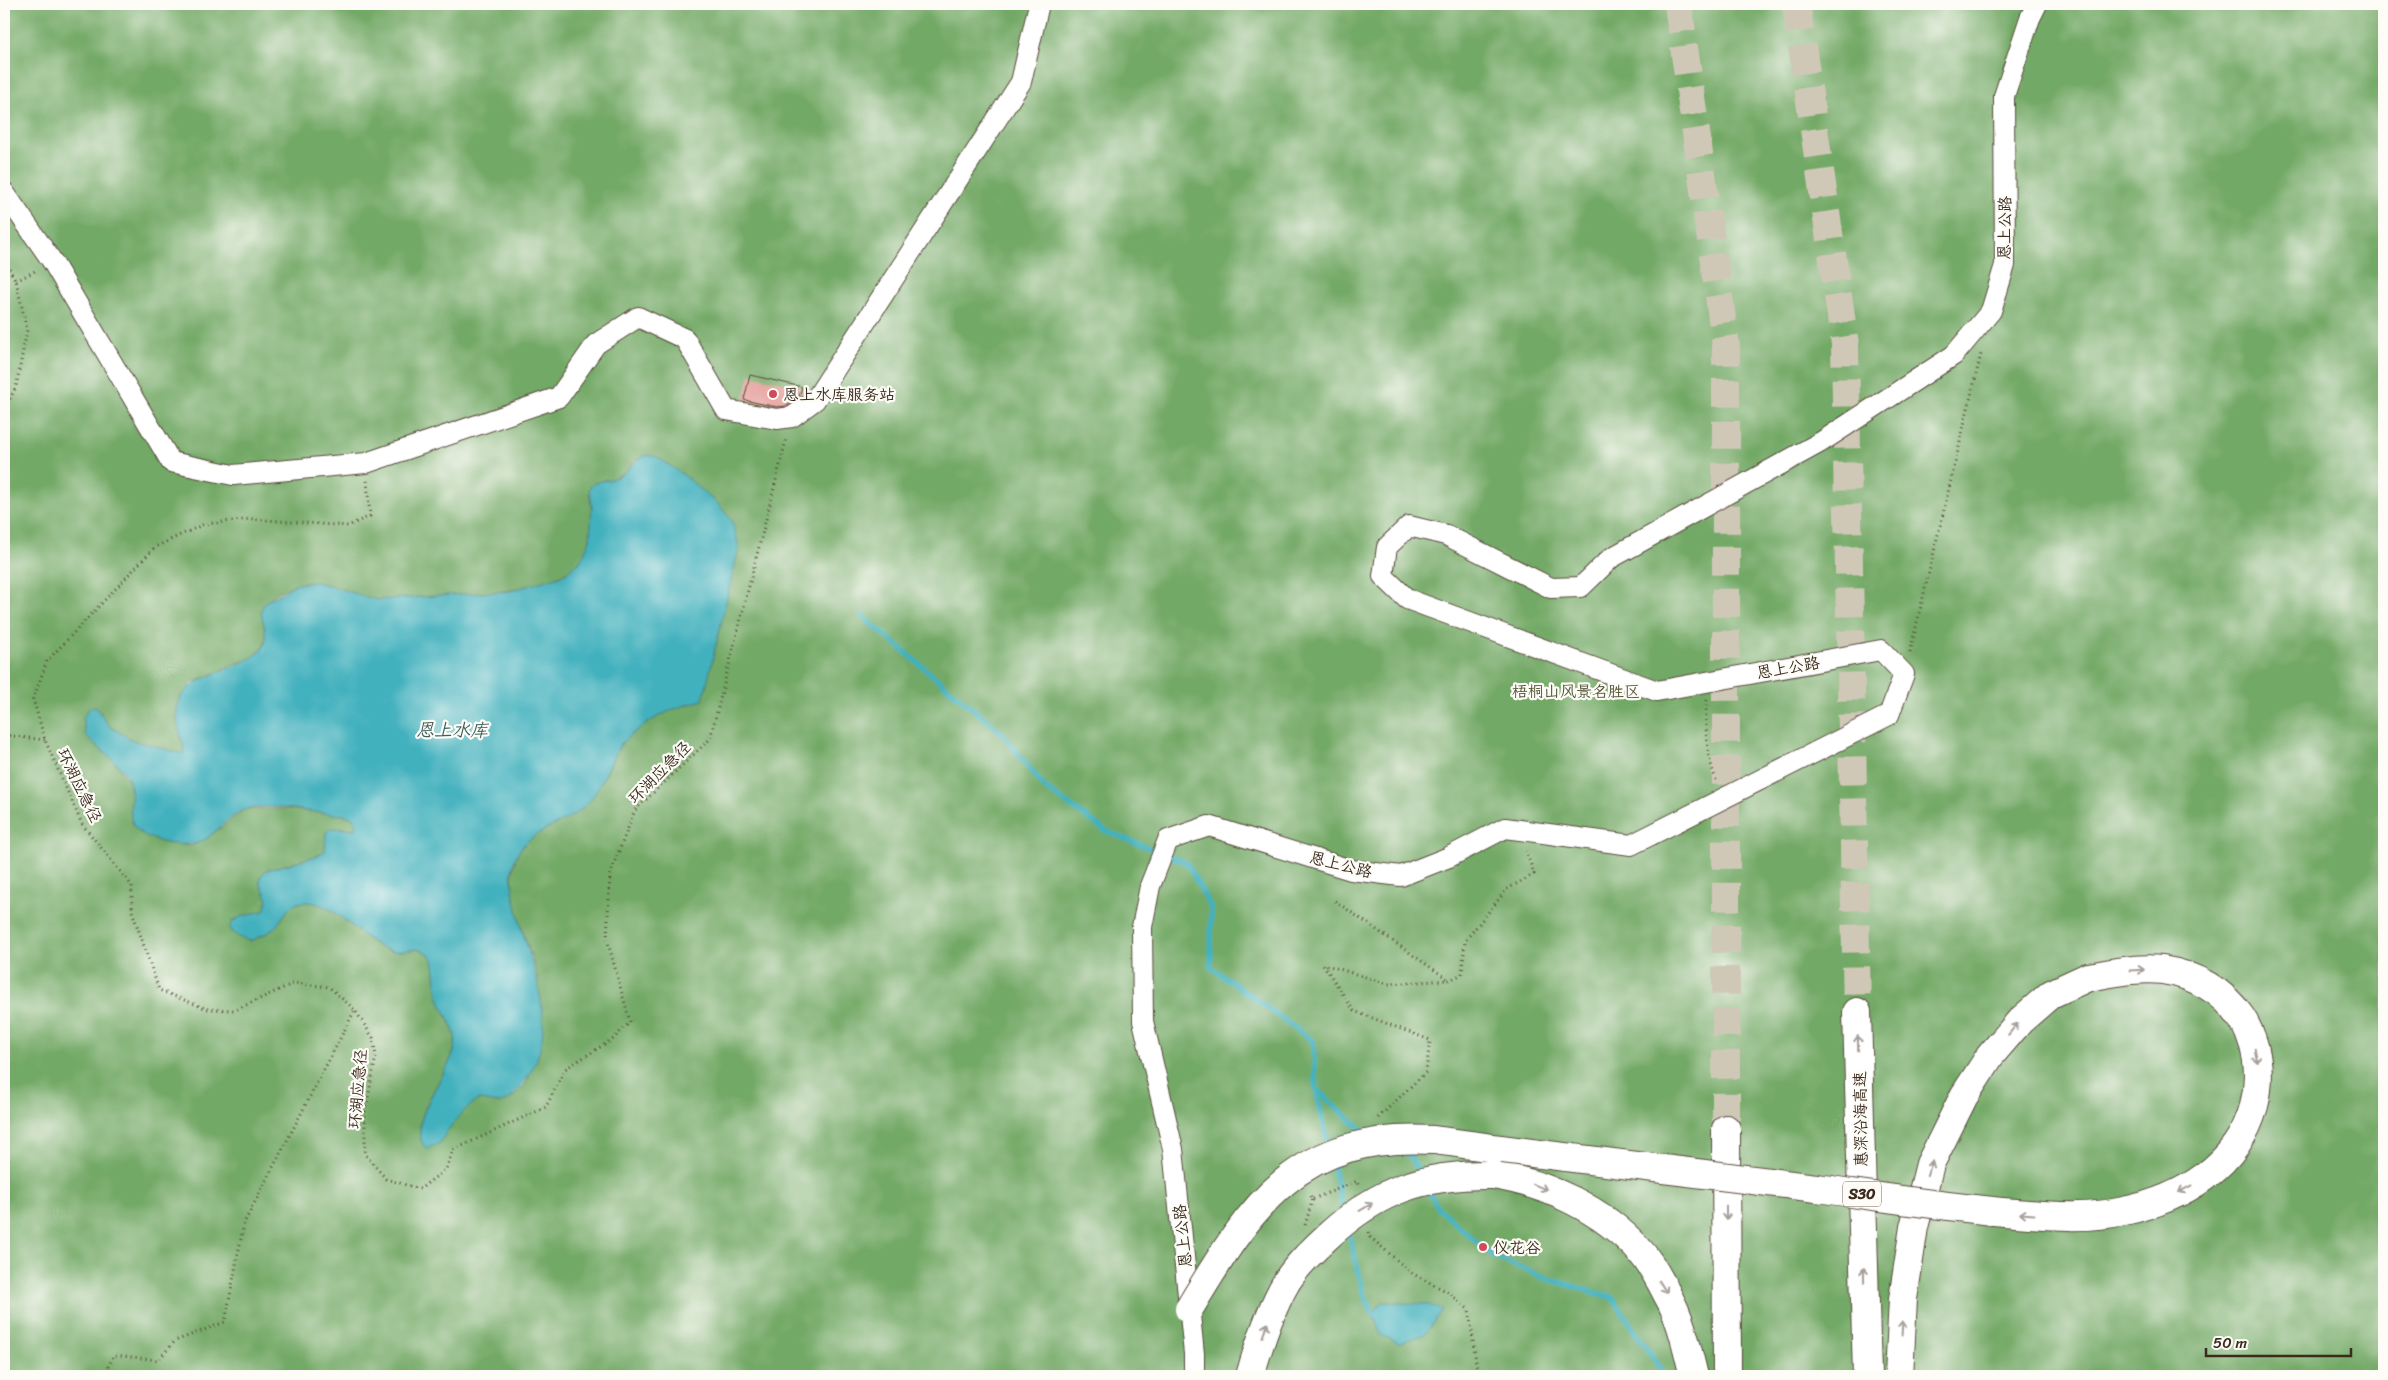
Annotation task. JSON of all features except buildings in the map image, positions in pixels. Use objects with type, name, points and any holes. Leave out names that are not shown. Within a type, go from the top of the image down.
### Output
[{"type":"highway","points":[[1189,1309],[1245,1222],[1266,1198],[1315,1161],[1344,1148],[1375,1141],[1405,1138],[1434,1140],[1981,1210],[2084,1216],[2121,1212],[2156,1203],[2189,1188],[2216,1168],[2236,1145],[2250,1118],[2258,1086],[2257,1058],[2251,1033],[2237,1011],[2220,994],[2201,981],[2159,970],[2120,972],[2088,977],[2051,994],[2020,1021],[1990,1056],[1964,1096],[1930,1164],[1914,1228],[1903,1299],[1899,1376]]},
{"type":"highway","name":"惠深沿海高速","points":[[1858,1012],[1867,1376]]},
{"type":"highway","points":[[1726,1129],[1727,1376]]},
{"type":"highway","points":[[1250,1376],[1269,1319],[1287,1281],[1310,1253],[1359,1210],[1392,1191],[1422,1181],[1457,1174],[1493,1174],[1524,1180],[1564,1196],[1601,1217],[1640,1252],[1669,1297],[1683,1331],[1694,1376]]},
{"type":"street","points":[[4,192],[52,262],[171,462],[233,475],[366,463],[559,397],[596,344],[638,317],[685,339],[726,410],[777,419],[792,418],[815,400],[1021,82],[1039,4]]},
{"type":"street","name":"恩上公路","points":[[1194,1376],[1194,1354],[1173,1149],[1143,1021],[1142,928],[1150,886],[1168,840],[1209,826],[1351,870],[1401,876],[1450,857],[1505,828],[1631,845],[1889,715],[1904,674],[1882,650],[1657,691],[1407,599],[1383,576],[1387,547],[1409,526],[1446,535],[1551,588],[1581,587],[1611,558],[1821,442],[1954,355],[1991,311],[2004,265],[2004,96],[2030,18],[2037,4]]},
{"type":"path","points":[[4,260],[16,281],[28,330],[16,387],[4,410]]},
{"type":"path","points":[[1904,674],[1982,352]]},
{"type":"path","name":"环湖应急径","points":[[366,463],[370,516],[348,526],[251,520],[204,524],[156,547],[47,661],[33,700],[45,740],[82,824],[132,886],[132,910],[158,990],[207,1009],[235,1010],[294,982],[329,987],[355,1010],[373,1038],[376,1056],[365,1113],[365,1154],[386,1179],[420,1190],[446,1169],[454,1150],[546,1107],[565,1069],[613,1039],[630,1022],[607,938],[610,874],[635,810],[710,739],[792,418]]},
{"type":"path","points":[[1714,680],[1707,701],[1706,724],[1712,769],[1724,798]]},
{"type":"path","points":[[4,735],[45,740]]},
{"type":"path","points":[[1374,1122],[1426,1072],[1430,1040],[1354,1011],[1323,964],[1388,984],[1450,980],[1462,974],[1465,941],[1507,889],[1534,874],[1526,850]]},
{"type":"path","points":[[1335,901],[1450,980]]},
{"type":"path","points":[[104,1376],[114,1355],[158,1360],[175,1341],[225,1322],[244,1223],[355,1010]]},
{"type":"path","points":[[1312,1199],[1357,1181],[1359,1190]]},
{"type":"path","points":[[1368,1227],[1370,1236],[1413,1274],[1448,1292],[1468,1310],[1478,1376]]},
{"type":"green space","name":"梧桐山风景名胜区","points":[[4,4],[2384,4],[2384,1376],[4,1376]],"holes":[[[636,459],[703,700],[659,716],[625,739],[602,780],[589,792],[535,832],[520,850],[514,865],[512,882],[514,898],[539,988],[533,1058],[529,1076],[513,1097],[499,1103],[480,1100],[471,1104],[455,1119],[440,1143],[424,1145],[420,1135],[424,1111],[450,1061],[455,1043],[453,1030],[441,1004],[433,959],[428,953],[417,949],[388,950],[366,938],[334,912],[322,905],[310,902],[294,905],[272,930],[251,941],[232,932],[232,921],[264,911],[268,900],[260,883],[267,870],[316,856],[325,851],[326,833],[341,828],[355,829],[356,823],[353,818],[346,815],[288,809],[245,809],[206,839],[191,846],[163,842],[135,828],[130,810],[132,801],[130,783],[113,759],[97,747],[93,706],[99,710],[110,727],[125,737],[165,752],[183,754],[184,745],[180,738],[191,684],[250,659],[259,653],[264,644],[265,635],[263,610],[267,602],[276,594],[294,585],[316,582],[368,598],[392,600],[478,594],[525,587],[547,581],[565,573],[579,562],[588,548],[592,530],[592,511],[589,494],[603,480],[612,479],[625,472]]]},
{"type":"water","name":"恩上水库","points":[[647,455],[657,457],[685,476],[719,505],[732,521],[739,547],[703,700],[667,712],[627,738],[620,745],[600,784],[587,804],[566,820],[531,838],[515,858],[512,883],[518,914],[541,998],[542,1041],[536,1061],[525,1081],[511,1097],[500,1103],[478,1100],[456,1119],[440,1143],[427,1149],[421,1139],[420,1128],[423,1115],[450,1061],[455,1043],[453,1030],[441,1004],[433,959],[428,953],[417,949],[388,950],[366,938],[334,912],[322,905],[310,902],[294,905],[272,930],[251,941],[236,935],[230,928],[232,922],[242,916],[264,911],[268,900],[260,883],[261,875],[267,870],[316,856],[325,851],[326,833],[330,828],[355,829],[356,823],[353,818],[346,815],[296,809],[259,807],[240,812],[205,840],[198,843],[180,844],[155,840],[139,832],[133,824],[131,819],[131,789],[127,777],[123,770],[85,734],[83,718],[89,708],[96,707],[109,726],[132,740],[183,754],[183,744],[177,722],[178,705],[182,696],[190,687],[201,680],[251,658],[260,651],[266,640],[261,610],[265,602],[296,584],[317,582],[377,600],[510,591],[563,575],[580,562],[590,540],[592,504],[589,489],[594,483],[621,475],[637,460]]},
{"type":"water","points":[[1382,1302],[1426,1304],[1442,1310],[1425,1334],[1399,1343],[1381,1335],[1373,1313]]},
{"type":"waterway","points":[[862,616],[1002,733],[1045,788],[1106,831],[1187,863],[1211,908],[1211,967],[1313,1041],[1316,1089],[1357,1126],[1372,1135]]},
{"type":"waterway","points":[[1316,1089],[1329,1148]]},
{"type":"waterway","points":[[1400,1150],[1411,1157],[1420,1175]]},
{"type":"waterway","points":[[1332,1162],[1344,1214]]},
{"type":"waterway","points":[[1427,1188],[1438,1208],[1493,1256],[1546,1278],[1613,1298],[1665,1376]]},
{"type":"waterway","points":[[1348,1230],[1364,1294],[1373,1313]]},
{"type":"tunnel","points":[[1678,4],[1726,347],[1726,1129]]},
{"type":"tunnel","points":[[1796,4],[1845,344],[1857,1012]]},
{"type":"place","name":"恩上水库服务站","points":[[773,394]]},
{"type":"place","name":"仪花谷","points":[[1483,1247]]}]
